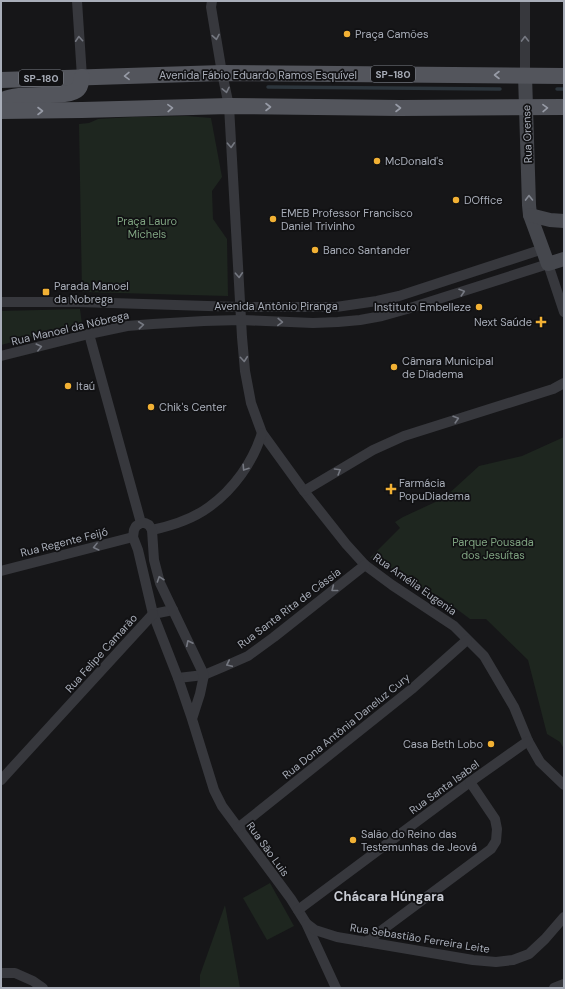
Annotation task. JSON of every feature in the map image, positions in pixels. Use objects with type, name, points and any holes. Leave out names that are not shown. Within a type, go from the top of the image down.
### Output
[{"type":"main road","name":"Avenida Fábio Eduardo Ramos Esquível","points":[[1,80],[222,73],[564,76]]},
{"type":"main road","name":"Rua Orense","points":[[526,75],[530,215],[548,264]]},
{"type":"main road","points":[[1,101],[9,97],[17,96],[63,94],[74,92],[81,84],[82,77]]},
{"type":"main road","points":[[1,111],[229,106],[386,108],[564,107]]},
{"type":"main road","points":[[530,215],[550,220],[564,221]]},
{"type":"main road","name":"Avenida Antônio Piranga","points":[[548,264],[564,259]]},
{"type":"street","points":[[77,1],[82,77]]},
{"type":"street","name":"Rua Orense","points":[[526,75],[527,2]]},
{"type":"street","name":"Rua Amélia Eugenia","points":[[211,3],[222,73],[229,106],[245,371],[251,403],[262,433],[304,492],[365,565],[392,585],[454,626],[484,656],[514,707],[528,741],[540,762],[564,785]]},
{"type":"street","name":"Avenida Antônio Piranga","points":[[1,302],[79,302],[240,307],[336,307],[399,296],[543,249]]},
{"type":"street","points":[[548,264],[564,312]]},
{"type":"street","name":"Avenida Antônio Piranga","points":[[241,320],[313,322],[360,320],[407,309],[548,264]]},
{"type":"street","name":"Rua Manoel da Nóbrega","points":[[1,356],[127,326],[241,320]]},
{"type":"street","points":[[89,334],[141,523]]},
{"type":"street","points":[[304,492],[373,450],[404,436],[553,389],[564,383]]},
{"type":"street","points":[[152,530],[166,527],[194,515],[208,508],[221,497],[236,481],[250,461],[262,433]]},
{"type":"street","points":[[133,537],[136,526],[141,523],[149,525],[152,530],[154,560],[160,583],[204,675],[192,719]]},
{"type":"street","name":"Rua Regente Feijó","points":[[1,571],[133,537]]},
{"type":"street","name":"Rua Felipe Camarão","points":[[1,780],[153,614],[138,550],[133,537]]},
{"type":"street","name":"Rua Santa Rita de Cássia","points":[[204,675],[248,656],[365,565]]},
{"type":"street","points":[[153,614],[173,610]]},
{"type":"street","name":"Rua São Luis","points":[[153,614],[178,678],[214,790],[222,806],[306,922],[336,988]]},
{"type":"street","name":"Rua Dona Antônia Daneluz Cury","points":[[238,828],[413,688],[467,640]]},
{"type":"street","points":[[178,678],[204,675]]},
{"type":"street","name":"Rua Santa Isabel","points":[[298,910],[470,782],[528,741]]},
{"type":"street","points":[[366,942],[491,849],[496,841],[497,829],[495,819],[470,782]]},
{"type":"street","name":"Rua Sebastião Ferreira Leite","points":[[306,922],[315,930],[337,937],[473,960],[496,962],[513,960],[529,954],[545,939],[564,917]]},
{"type":"street","points":[[1,973],[16,973],[33,981],[43,988]]},
{"type":"street","points":[[554,988],[564,984]]},
{"type":"green space","name":"Praça Lauro Michels","points":[[187,116],[211,118],[222,177],[212,191],[213,219],[227,239],[228,296],[82,292],[79,124],[89,123],[98,119]]},
{"type":"green space","points":[[80,309],[82,324],[1,345],[1,311]]},
{"type":"green space","name":"Parque Pousada dos Jesuítas","points":[[564,437],[564,749],[560,742],[547,734],[528,660],[486,619],[470,619],[442,598],[403,579],[384,562],[370,558],[400,528],[395,522],[444,498],[479,466],[522,456]]},
{"type":"green space","points":[[270,883],[294,926],[267,940],[243,898]]},
{"type":"green space","points":[[225,905],[240,988],[200,988],[200,975]]},
{"type":"waterway","points":[[268,87],[500,89]]},
{"type":"waterway","points":[[557,89],[564,89]]},
{"type":"place","name":"Praça Camões","points":[[347,34]]},
{"type":"place","name":"McDonald's","points":[[377,161]]},
{"type":"place","name":"DOffice","points":[[456,200]]},
{"type":"place","name":"EMEB Professor Francisco Daniel Trivinho","points":[[273,219]]},
{"type":"place","name":"Banco Santander","points":[[315,250]]},
{"type":"place","name":"Parada Manoel da Nobrega","points":[[46,292]]},
{"type":"place","name":"Instituto Embelleze","points":[[479,307]]},
{"type":"place","name":"Next Saúde","points":[[541,322]]},
{"type":"place","name":"Câmara Municipal de Diadema","points":[[394,367]]},
{"type":"place","name":"Itaú","points":[[68,386]]},
{"type":"place","name":"Chik's Center","points":[[151,407]]},
{"type":"place","name":"Farmácia PopuDiadema","points":[[391,489]]},
{"type":"place","name":"Casa Beth Lobo","points":[[491,744]]},
{"type":"place","name":"Salão do Reino das Testemunhas de Jeová","points":[[353,840]]},
{"type":"district","name":"Chácara Húngara","points":[[389,896]]}]
